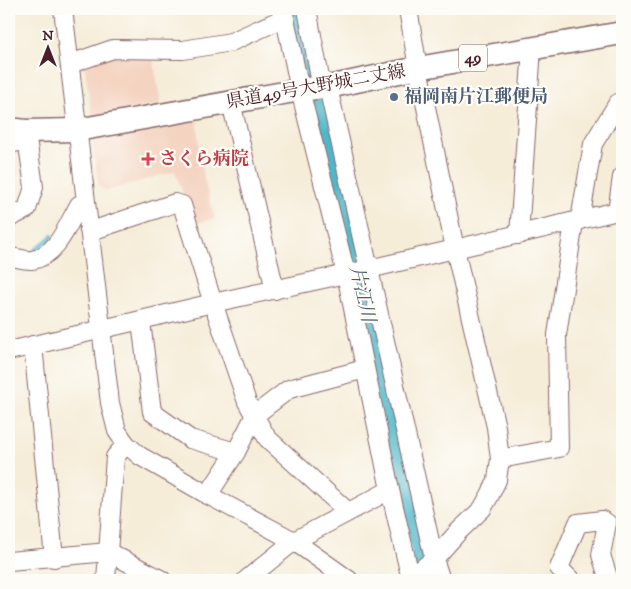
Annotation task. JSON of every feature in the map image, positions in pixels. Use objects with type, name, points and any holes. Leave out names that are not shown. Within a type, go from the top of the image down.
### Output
[{"type":"main road","name":"県道49号大野城二丈線","points":[[14,135],[77,130],[622,33]]},
{"type":"street","points":[[63,9],[110,403],[118,431],[126,444],[140,456],[294,541],[349,580]]},
{"type":"street","points":[[307,9],[320,78],[314,88],[358,271],[441,580]]},
{"type":"street","points":[[408,9],[418,68],[455,249],[496,427],[500,459],[497,480],[482,509],[434,559],[410,578]]},
{"type":"street","points":[[70,64],[112,49],[183,50],[231,42],[283,13],[314,88],[358,271],[364,369],[410,578]]},
{"type":"street","points":[[519,235],[532,48]]},
{"type":"street","points":[[231,102],[275,290]]},
{"type":"street","points":[[500,459],[559,448],[558,335],[577,221],[593,144],[618,103],[622,105]]},
{"type":"street","points":[[9,218],[27,210],[34,187],[14,135]]},
{"type":"street","points":[[9,351],[620,211],[622,177]]},
{"type":"street","points":[[89,230],[175,203],[182,205],[247,402],[267,438],[348,512]]},
{"type":"street","points":[[9,257],[29,260],[46,254],[59,241],[79,205],[86,204]]},
{"type":"street","points":[[141,320],[152,412],[190,439],[236,452]]},
{"type":"street","points":[[33,345],[54,558]]},
{"type":"street","points":[[208,495],[236,452],[255,415],[289,389],[364,369]]},
{"type":"street","points":[[106,580],[115,457],[126,444]]},
{"type":"street","points":[[246,580],[294,541],[390,490]]},
{"type":"street","points":[[571,580],[559,568],[578,523],[602,520],[607,523],[601,555],[609,580]]},
{"type":"street","points":[[9,561],[108,552],[162,580]]},
{"type":"shaded area","name":"さくら病院","points":[[113,52],[152,53],[161,104],[92,116],[84,62]]},
{"type":"shaded area","name":"さくら病院","points":[[197,115],[204,179],[215,218],[194,224],[175,171],[107,191],[99,187],[91,135]]},
{"type":"waterway","name":"片江川","points":[[297,9],[428,580]]},
{"type":"waterway","points":[[33,252],[52,236]]},
{"type":"place","name":"福岡南片江郵便局","points":[[394,97]]},
{"type":"place","name":"さくら病院","points":[[148,159]]}]
